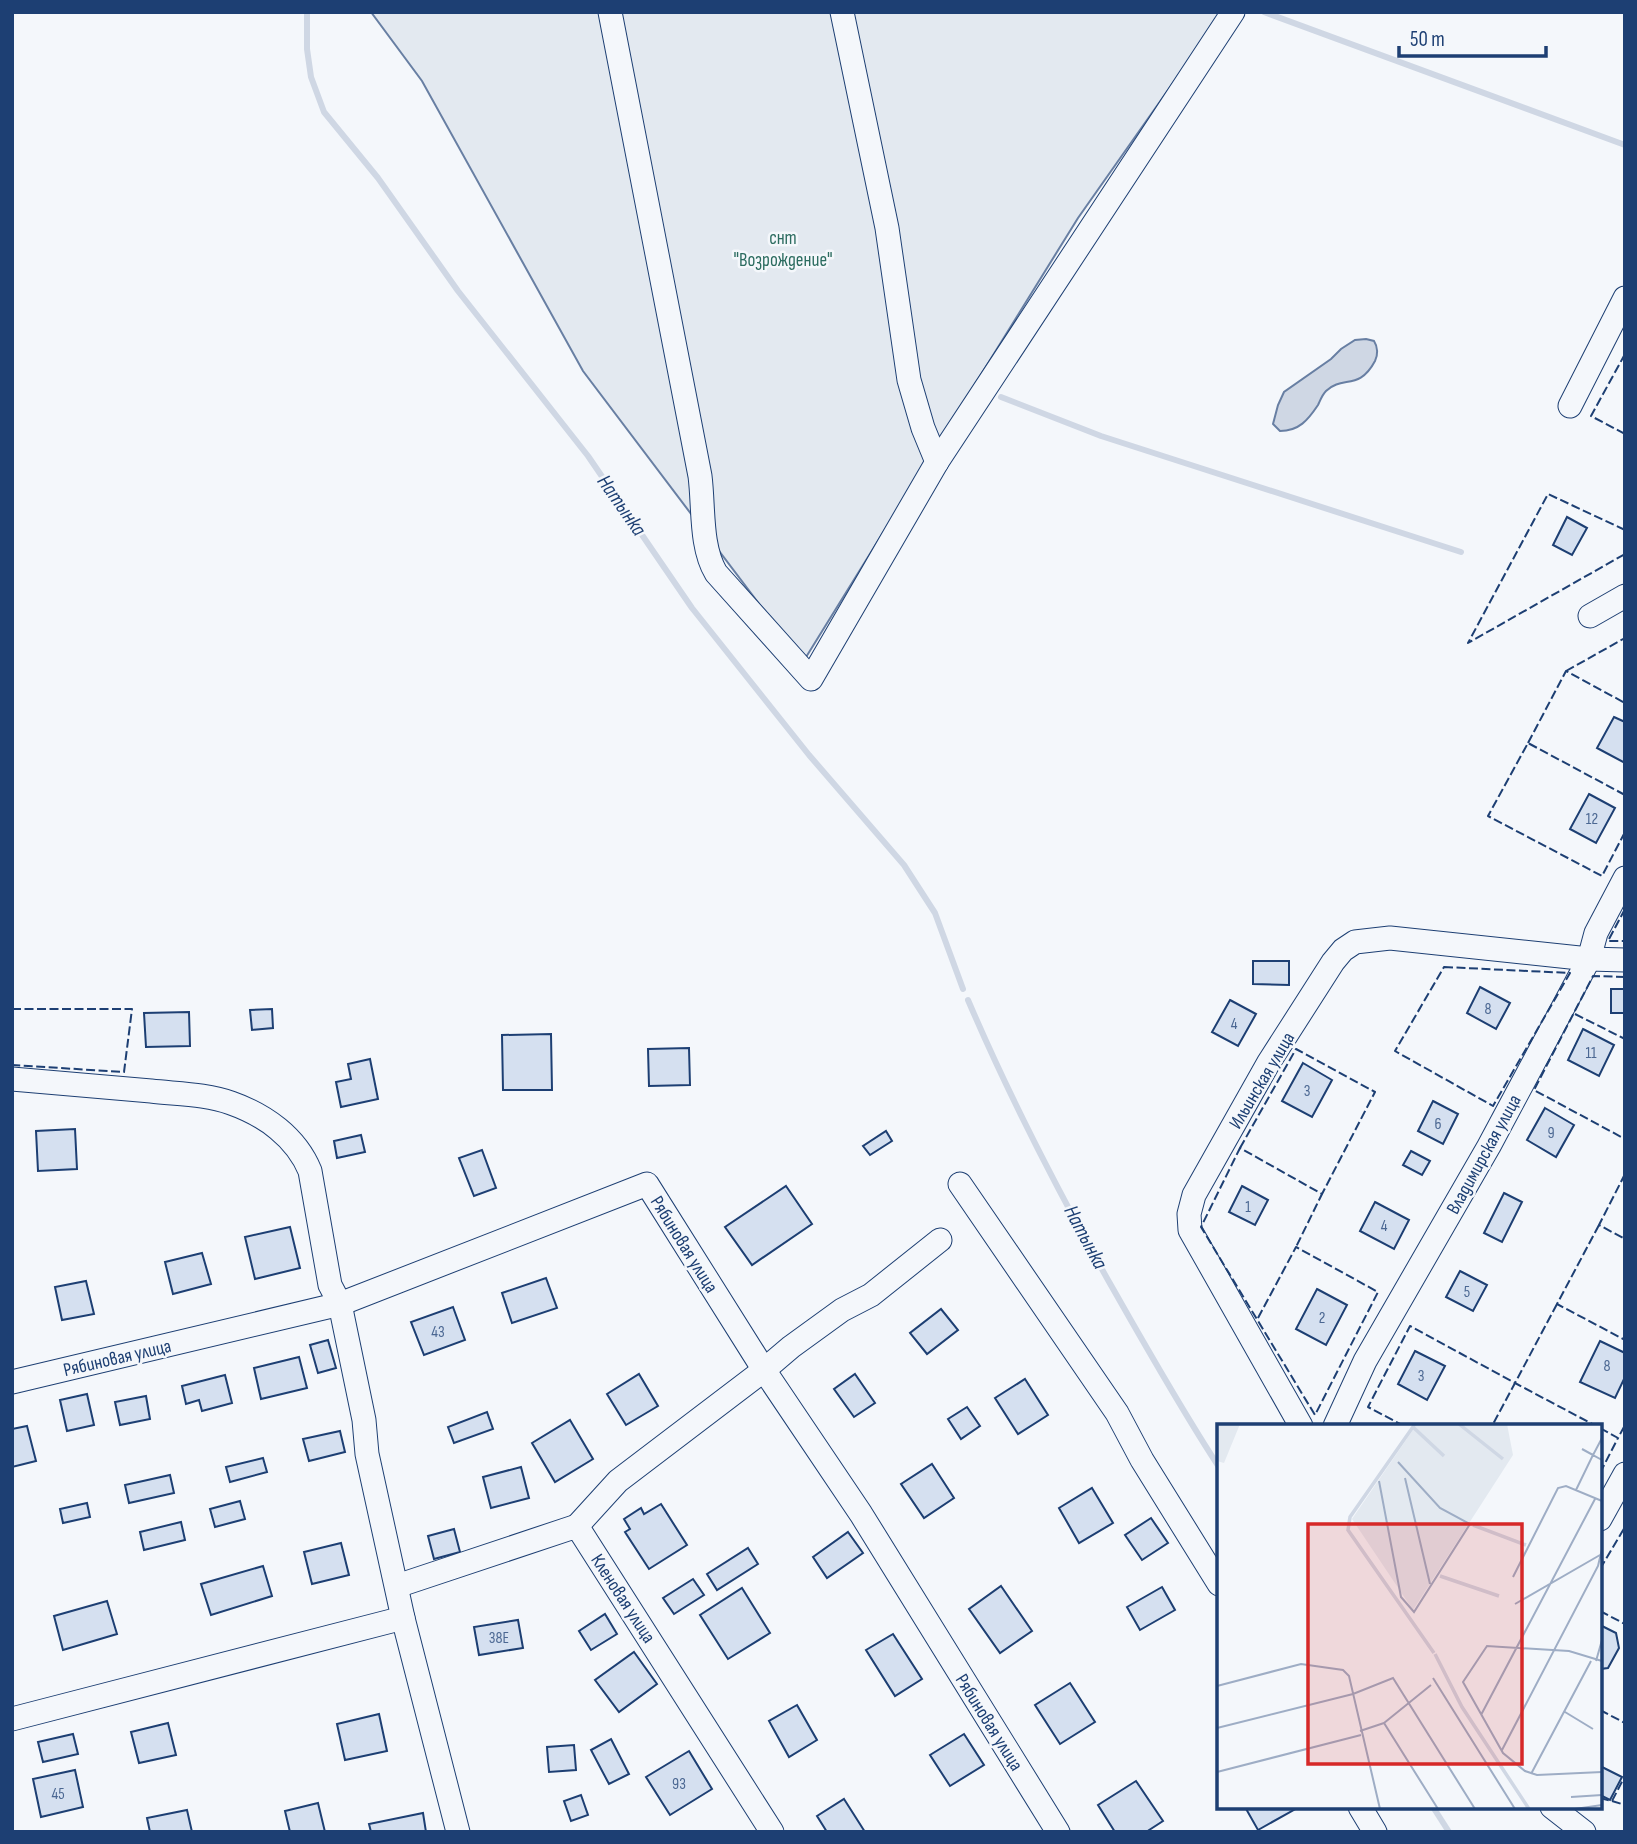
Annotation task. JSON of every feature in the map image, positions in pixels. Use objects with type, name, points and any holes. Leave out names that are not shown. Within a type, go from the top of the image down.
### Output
[{"type":"street","points":[[610,12],[700,475],[704,538],[709,561],[716,573],[811,679],[937,462],[1233,12]]},
{"type":"street","points":[[842,12],[887,228],[909,380],[923,428],[937,462]]},
{"type":"street","points":[[1570,406],[1625,298]]},
{"type":"street","points":[[1590,616],[1625,596]]},
{"type":"street","name":"Владимирская улица","points":[[1336,1424],[1365,1361],[1489,1146],[1589,960],[1596,933],[1625,878]]},
{"type":"street","name":"Ильинская улица","points":[[1300,1424],[1190,1230],[1189,1214],[1194,1195],[1269,1062],[1333,962],[1343,950],[1355,942],[1390,938],[1589,960]]},
{"type":"street","points":[[1589,960],[1625,960]]},
{"type":"street","points":[[12,1079],[189,1095],[230,1102],[268,1121],[293,1142],[303,1156],[310,1171],[330,1285],[340,1304],[364,1420],[367,1454],[403,1618],[458,1832]]},
{"type":"street","name":"Рябиновая улица","points":[[12,1382],[340,1304],[647,1184],[764,1370],[861,1514],[1058,1832]]},
{"type":"street","points":[[960,1184],[1117,1413],[1142,1460],[1217,1581]]},
{"type":"street","points":[[397,1587],[577,1526],[618,1481],[791,1347],[842,1310],[871,1295],[940,1240]]},
{"type":"street","points":[[1602,1515],[1625,1474]]},
{"type":"street","name":"Кленовая улица","points":[[577,1526],[772,1832]]},
{"type":"street","points":[[12,1719],[403,1618]]},
{"type":"street","points":[[1361,1809],[1375,1832]]},
{"type":"street","points":[[1555,1809],[1584,1832]]},
{"type":"green space","name":"снт \"Возрождение\"","points":[[371,12],[1223,12],[1078,218],[803,662],[583,371],[422,81]]},
{"type":"shaded area","points":[[1355,340],[1374,341],[1377,354],[1363,376],[1332,386],[1322,396],[1311,415],[1298,427],[1280,431],[1273,424],[1284,392],[1341,349]]},
{"type":"building","points":[[1567,517],[1587,528],[1572,555],[1553,545]]},
{"type":"building","points":[[1614,717],[1625,722],[1625,763],[1597,748]]},
{"type":"building","points":[[1589,794],[1615,808],[1596,843],[1570,829]]},
{"type":"building","points":[[1253,961],[1289,961],[1289,985],[1253,984]]},
{"type":"building","points":[[1480,987],[1510,1003],[1496,1029],[1467,1013]]},
{"type":"building","points":[[1611,989],[1625,989],[1625,1013],[1611,1013]]},
{"type":"building","points":[[1230,1000],[1256,1014],[1238,1046],[1212,1032]]},
{"type":"building","points":[[272,1009],[273,1028],[252,1030],[250,1010]]},
{"type":"building","points":[[189,1012],[190,1046],[146,1047],[144,1013]]},
{"type":"building","points":[[1583,1029],[1614,1045],[1599,1076],[1568,1060]]},
{"type":"building","points":[[551,1034],[552,1090],[503,1090],[502,1035]]},
{"type":"building","points":[[689,1048],[690,1085],[649,1086],[648,1049]]},
{"type":"building","points":[[370,1059],[378,1099],[341,1107],[336,1082],[351,1079],[348,1064]]},
{"type":"building","points":[[1303,1063],[1332,1080],[1312,1117],[1282,1101]]},
{"type":"building","points":[[1433,1101],[1458,1114],[1443,1144],[1418,1131]]},
{"type":"building","points":[[1545,1108],[1574,1125],[1556,1157],[1527,1140]]},
{"type":"building","points":[[75,1129],[77,1169],[38,1171],[36,1131]]},
{"type":"building","points":[[886,1131],[892,1141],[870,1155],[863,1146]]},
{"type":"building","points":[[361,1135],[365,1152],[337,1158],[334,1141]]},
{"type":"building","points":[[482,1150],[496,1188],[474,1196],[459,1158]]},
{"type":"building","points":[[1411,1151],[1430,1161],[1422,1175],[1403,1165]]},
{"type":"building","points":[[786,1186],[812,1224],[752,1265],[725,1227]]},
{"type":"building","points":[[1242,1186],[1268,1200],[1255,1225],[1229,1212]]},
{"type":"building","points":[[1504,1193],[1522,1202],[1502,1242],[1484,1233]]},
{"type":"building","points":[[1375,1202],[1409,1220],[1394,1249],[1360,1231]]},
{"type":"building","points":[[290,1227],[300,1268],[255,1279],[245,1237]]},
{"type":"building","points":[[202,1253],[211,1284],[173,1294],[165,1262]]},
{"type":"building","points":[[1460,1271],[1487,1285],[1473,1311],[1446,1297]]},
{"type":"building","points":[[546,1278],[557,1308],[512,1323],[502,1293]]},
{"type":"building","points":[[86,1281],[94,1314],[62,1320],[55,1287]]},
{"type":"building","points":[[1317,1289],[1347,1305],[1326,1345],[1296,1329]]},
{"type":"building","points":[[453,1307],[465,1340],[424,1355],[411,1322]]},
{"type":"building","points":[[941,1309],[958,1330],[927,1354],[910,1333]]},
{"type":"building","points":[[328,1340],[336,1368],[318,1373],[310,1345]]},
{"type":"building","points":[[1600,1341],[1625,1353],[1625,1377],[1615,1398],[1580,1382]]},
{"type":"building","points":[[1415,1351],[1445,1366],[1427,1400],[1398,1384]]},
{"type":"building","points":[[299,1357],[307,1388],[261,1399],[254,1368]]},
{"type":"building","points":[[639,1374],[658,1406],[626,1425],[607,1394]]},
{"type":"building","points":[[855,1374],[875,1403],[854,1417],[834,1389]]},
{"type":"building","points":[[225,1375],[232,1403],[202,1411],[199,1400],[186,1404],[182,1386]]},
{"type":"building","points":[[1025,1379],[1048,1415],[1018,1434],[995,1398]]},
{"type":"building","points":[[87,1394],[94,1425],[67,1431],[60,1400]]},
{"type":"building","points":[[146,1396],[150,1419],[120,1425],[115,1402]]},
{"type":"building","points":[[967,1407],[980,1426],[961,1439],[948,1419]]},
{"type":"building","points":[[487,1412],[493,1429],[454,1443],[448,1427]]},
{"type":"building","points":[[570,1420],[593,1459],[555,1482],[532,1443]]},
{"type":"building","points":[[27,1426],[36,1461],[12,1467],[12,1429]]},
{"type":"building","points":[[340,1431],[345,1452],[309,1461],[303,1439]]},
{"type":"building","points":[[263,1458],[267,1472],[230,1482],[226,1467]]},
{"type":"building","points":[[932,1464],[954,1498],[924,1518],[901,1484]]},
{"type":"building","points":[[521,1467],[529,1498],[491,1508],[483,1477]]},
{"type":"building","points":[[170,1475],[174,1493],[129,1503],[125,1485]]},
{"type":"building","points":[[1092,1488],[1113,1523],[1079,1543],[1059,1508]]},
{"type":"building","points":[[240,1501],[245,1519],[215,1527],[210,1509]]},
{"type":"building","points":[[87,1503],[90,1517],[63,1523],[60,1509]]},
{"type":"building","points":[[661,1504],[687,1545],[649,1569],[625,1532],[630,1529],[624,1519],[641,1508],[644,1514]]},
{"type":"building","points":[[1151,1518],[1168,1543],[1142,1560],[1125,1535]]},
{"type":"building","points":[[181,1522],[185,1540],[144,1550],[140,1532]]},
{"type":"building","points":[[454,1529],[460,1552],[434,1559],[428,1536]]},
{"type":"building","points":[[848,1532],[863,1553],[827,1578],[813,1557]]},
{"type":"building","points":[[341,1543],[349,1575],[312,1584],[304,1552]]},
{"type":"building","points":[[748,1548],[758,1564],[717,1590],[707,1574]]},
{"type":"building","points":[[263,1566],[272,1596],[211,1615],[201,1584]]},
{"type":"building","points":[[693,1579],[704,1595],[674,1614],[663,1598]]},
{"type":"building","points":[[1001,1586],[1032,1631],[1000,1653],[969,1609]]},
{"type":"building","points":[[1162,1587],[1175,1610],[1140,1630],[1127,1607]]},
{"type":"building","points":[[742,1588],[770,1633],[728,1659],[700,1615]]},
{"type":"building","points":[[107,1601],[117,1634],[63,1650],[54,1616]]},
{"type":"building","points":[[605,1614],[617,1634],[591,1650],[579,1631]]},
{"type":"building","points":[[518,1620],[523,1648],[479,1655],[474,1627]]},
{"type":"building","points":[[1602,1626],[1616,1633],[1619,1648],[1608,1668],[1602,1669]]},
{"type":"building","points":[[893,1634],[922,1679],[895,1696],[866,1650]]},
{"type":"building","points":[[634,1652],[657,1684],[619,1712],[595,1680]]},
{"type":"building","points":[[1070,1683],[1095,1722],[1060,1744],[1035,1705]]},
{"type":"building","points":[[797,1705],[817,1740],[789,1757],[769,1721]]},
{"type":"building","points":[[379,1714],[387,1751],[345,1760],[337,1724]]},
{"type":"building","points":[[168,1723],[176,1755],[139,1763],[131,1732]]},
{"type":"building","points":[[73,1734],[78,1754],[43,1762],[38,1742]]},
{"type":"building","points":[[964,1734],[984,1765],[950,1786],[930,1755]]},
{"type":"building","points":[[611,1739],[629,1774],[609,1784],[591,1750]]},
{"type":"building","points":[[574,1745],[576,1770],[549,1772],[547,1747]]},
{"type":"building","points":[[689,1751],[712,1789],[670,1815],[646,1777]]},
{"type":"building","points":[[1602,1767],[1622,1777],[1610,1800],[1602,1796]]},
{"type":"building","points":[[75,1770],[83,1807],[41,1817],[33,1779]]},
{"type":"building","points":[[1136,1781],[1163,1821],[1146,1832],[1115,1832],[1098,1805]]},
{"type":"building","points":[[581,1795],[588,1815],[571,1821],[564,1801]]},
{"type":"building","points":[[844,1799],[865,1832],[827,1832],[817,1816]]},
{"type":"building","points":[[318,1803],[325,1832],[290,1832],[285,1811]]},
{"type":"building","points":[[1246,1809],[1295,1809],[1258,1830]]},
{"type":"building","points":[[187,1810],[192,1832],[150,1832],[147,1818]]},
{"type":"building","points":[[423,1813],[426,1832],[371,1832],[369,1824]]},
{"type":"waterway","name":"Натынка","points":[[307,12],[307,49],[311,77],[324,112],[378,178],[458,291],[588,456],[692,608],[809,755],[904,865],[935,913],[963,989]]},
{"type":"waterway","points":[[1264,12],[1625,145]]},
{"type":"waterway","points":[[1001,397],[1101,436],[1461,552]]},
{"type":"waterway","name":"Натынка","points":[[968,1000],[1017,1107],[1070,1211],[1162,1374],[1217,1464]]},
{"type":"waterway","name":"Натынка","points":[[1434,1809],[1449,1832]]},
{"type":"fence","points":[[1625,354],[1591,416],[1625,434]]},
{"type":"fence","points":[[1625,530],[1548,494],[1468,643],[1625,554]]},
{"type":"fence","points":[[1566,671],[1625,638]]},
{"type":"fence","points":[[1528,743],[1566,671],[1625,703]]},
{"type":"fence","points":[[1625,795],[1528,743],[1488,816],[1602,876],[1625,832]]},
{"type":"fence","points":[[1625,909],[1608,941],[1625,941]]},
{"type":"fence","points":[[1444,967],[1570,973],[1493,1106],[1395,1051],[1444,967]]},
{"type":"fence","points":[[1625,977],[1593,976],[1534,1090],[1625,1139]]},
{"type":"fence","points":[[12,1009],[132,1009],[124,1072],[12,1065]]},
{"type":"fence","points":[[1575,1014],[1625,1039]]},
{"type":"fence","points":[[1240,1148],[1296,1049],[1375,1092],[1322,1194]]},
{"type":"fence","points":[[1258,1318],[1296,1247],[1378,1292],[1315,1415],[1201,1227],[1240,1148],[1322,1194],[1296,1247]]},
{"type":"fence","points":[[1625,1174],[1599,1225],[1625,1239]]},
{"type":"fence","points":[[1599,1225],[1557,1304],[1625,1340]]},
{"type":"fence","points":[[1557,1304],[1515,1383],[1592,1424]]},
{"type":"fence","points":[[1400,1424],[1368,1407],[1410,1326],[1515,1383],[1493,1424]]},
{"type":"fence","points":[[1602,1429],[1618,1438],[1625,1425]]},
{"type":"fence","points":[[1602,1469],[1618,1438]]},
{"type":"fence","points":[[1602,1566],[1625,1527]]},
{"type":"fence","points":[[1602,1612],[1625,1624]]},
{"type":"fence","points":[[1602,1711],[1625,1723]]},
{"type":"fence","points":[[1602,1798],[1612,1801],[1625,1776]]},
{"type":"fence","points":[[1612,1801],[1625,1805]]}]
